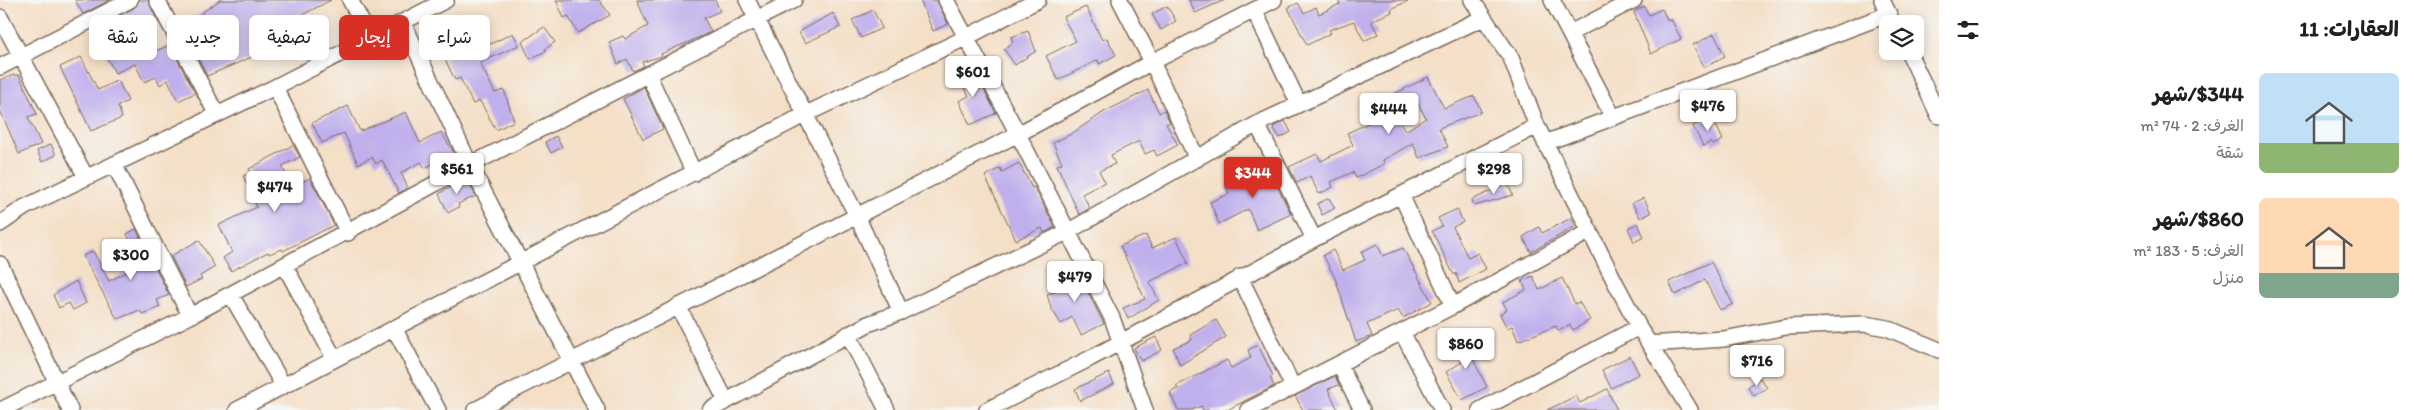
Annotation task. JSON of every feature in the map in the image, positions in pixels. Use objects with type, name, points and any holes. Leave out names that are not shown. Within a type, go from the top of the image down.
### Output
[{"type":"street","points":[[0,67],[130,0]]},
{"type":"street","points":[[157,0],[217,115]]},
{"type":"street","points":[[350,0],[358,15]]},
{"type":"street","points":[[409,19],[446,0]]},
{"type":"street","points":[[747,0],[857,216],[901,312]]},
{"type":"street","points":[[1,410],[231,295],[348,233],[470,164],[794,0]]},
{"type":"street","points":[[946,0],[1018,134],[1112,318],[1145,410]]},
{"type":"street","points":[[238,410],[334,358],[804,115],[965,38],[1038,0]]},
{"type":"street","points":[[1120,0],[1152,62],[1197,159]]},
{"type":"street","points":[[475,410],[1018,134],[1152,62],[1274,0]]},
{"type":"street","points":[[1472,0],[1511,58],[1537,126],[1590,231],[1639,327],[1690,410]]},
{"type":"street","points":[[1552,0],[1613,117]]},
{"type":"street","points":[[1570,33],[1634,0]]},
{"type":"street","points":[[1882,0],[1889,15]]},
{"type":"street","points":[[1254,10],[1299,104]]},
{"type":"street","points":[[0,17],[86,177]]},
{"type":"street","points":[[710,410],[868,324],[901,312],[1067,232],[1257,124],[1483,18]]},
{"type":"street","points":[[1546,143],[1613,117],[1879,23]]},
{"type":"street","points":[[409,35],[470,164],[597,410]]},
{"type":"street","points":[[0,224],[25,207],[339,55]]},
{"type":"street","points":[[1912,60],[1939,116]]},
{"type":"street","points":[[648,74],[694,173]]},
{"type":"street","points":[[275,87],[348,233]]},
{"type":"street","points":[[1257,124],[1314,239]]},
{"type":"street","points":[[987,410],[1314,239],[1537,126]]},
{"type":"street","points":[[114,164],[190,316]]},
{"type":"street","points":[[1401,195],[1454,306]]},
{"type":"street","points":[[1248,410],[1454,306],[1590,231]]},
{"type":"street","points":[[285,266],[334,358]]},
{"type":"street","points":[[1,273],[70,410]]},
{"type":"street","points":[[1240,278],[1294,387]]},
{"type":"street","points":[[231,295],[283,385]]},
{"type":"street","points":[[678,306],[726,401]]},
{"type":"street","points":[[1649,344],[1724,339],[1786,327],[1865,324],[1887,328],[1939,350]]},
{"type":"street","points":[[1480,410],[1498,406],[1639,327]]},
{"type":"street","points":[[394,328],[438,410]]},
{"type":"street","points":[[1402,332],[1442,410]]},
{"type":"street","points":[[848,334],[887,410]]},
{"type":"street","points":[[1338,364],[1362,410]]},
{"type":"building","points":[[75,0],[110,0],[83,14]]},
{"type":"building","points":[[139,0],[148,0],[155,15],[121,15],[134,8]]},
{"type":"building","points":[[220,0],[331,0],[302,15],[249,15],[249,58],[207,76],[199,60],[239,60],[239,15],[198,15]]},
{"type":"building","points":[[556,0],[599,0],[610,15],[578,33],[568,16],[564,18]]},
{"type":"building","points":[[637,0],[715,0],[720,11],[704,18],[711,32],[661,54],[662,56],[642,62],[644,66],[633,71],[627,59],[618,64],[609,42],[623,36],[625,39],[648,26]]},
{"type":"building","points":[[920,0],[937,0],[948,24],[933,31]]},
{"type":"building","points":[[1189,0],[1225,0],[1195,13]]},
{"type":"building","points":[[1338,0],[1410,0],[1391,9],[1392,12],[1371,21],[1378,34],[1364,41],[1354,21],[1329,30],[1331,33],[1307,45],[1288,8],[1298,3],[1304,13],[1316,7],[1319,14],[1340,4]]},
{"type":"building","points":[[1167,6],[1176,21],[1161,30],[1152,14]]},
{"type":"building","points":[[1644,6],[1649,15],[1662,9],[1668,21],[1671,19],[1681,39],[1651,54],[1634,12]]},
{"type":"building","points":[[1086,7],[1102,40],[1107,38],[1116,55],[1099,64],[1098,60],[1058,80],[1046,56],[1076,41],[1063,17]]},
{"type":"building","points":[[873,10],[882,28],[861,38],[852,20]]},
{"type":"building","points":[[833,13],[840,27],[805,43],[799,32]]},
{"type":"building","points":[[544,27],[555,42],[545,49],[546,51],[530,59],[522,42]]},
{"type":"building","points":[[1028,31],[1036,51],[1015,65],[1004,49],[1013,42],[1011,37]]},
{"type":"building","points":[[513,33],[519,45],[490,58],[490,44]]},
{"type":"building","points":[[1714,34],[1725,56],[1704,67],[1693,45]]},
{"type":"building","points":[[167,46],[167,60],[178,60],[195,93],[178,101],[168,80],[160,85],[156,77],[144,82],[135,64],[115,73],[108,60],[157,60],[157,50]]},
{"type":"building","points":[[81,57],[98,90],[118,80],[128,101],[118,106],[122,118],[91,131],[60,67]]},
{"type":"building","points":[[445,60],[486,60],[480,63],[495,93],[504,90],[514,121],[496,130],[480,101],[473,104],[460,78],[455,80]]},
{"type":"building","points":[[961,63],[978,90],[983,88],[996,113],[970,125],[959,101],[969,96],[952,69]]},
{"type":"building","points":[[19,75],[37,114],[28,117],[41,144],[19,154],[0,110],[0,80]]},
{"type":"building","points":[[1428,77],[1444,108],[1474,96],[1481,112],[1439,128],[1448,147],[1419,158],[1413,143],[1383,160],[1384,164],[1356,178],[1353,172],[1331,182],[1333,187],[1319,194],[1310,176],[1297,183],[1289,167],[1317,154],[1321,161],[1353,145],[1347,133],[1375,120],[1369,107]],"holes":[[[1414,97],[1426,118],[1405,131],[1395,110]]]},
{"type":"building","points":[[644,87],[663,129],[643,139],[623,99]]},
{"type":"building","points":[[1148,90],[1159,113],[1164,110],[1170,122],[1166,124],[1178,145],[1157,156],[1154,150],[1145,154],[1139,141],[1111,155],[1115,164],[1099,171],[1105,182],[1082,194],[1090,208],[1079,214],[1057,165],[1062,163],[1053,143],[1071,134],[1104,112]]},
{"type":"building","points":[[348,106],[360,131],[406,112],[420,143],[441,132],[454,153],[425,168],[421,162],[401,173],[408,188],[399,193],[382,160],[376,164],[372,157],[358,164],[344,133],[322,143],[312,123]]},
{"type":"building","points":[[1712,117],[1723,140],[1713,145],[1711,142],[1703,146],[1693,126]]},
{"type":"building","points":[[1285,121],[1291,132],[1280,138],[1273,127]]},
{"type":"building","points":[[556,136],[562,147],[551,153],[545,142]]},
{"type":"building","points":[[51,144],[56,155],[42,162],[37,151]]},
{"type":"building","points":[[293,145],[300,157],[282,166],[292,187],[310,178],[334,225],[283,251],[282,249],[269,254],[268,252],[231,271],[223,258],[232,252],[219,225],[257,207],[243,176],[251,173],[249,169]]},
{"type":"building","points":[[1263,158],[1291,214],[1257,230],[1248,209],[1219,224],[1210,202],[1229,194],[1226,187],[1262,170],[1257,161]]},
{"type":"building","points":[[1019,163],[1055,227],[1044,233],[1042,228],[1016,240],[985,176],[1000,168],[1002,172]]},
{"type":"building","points":[[466,178],[476,196],[458,204],[459,207],[448,213],[439,194]]},
{"type":"building","points":[[1507,183],[1513,195],[1474,206],[1472,200]]},
{"type":"building","points":[[1329,198],[1335,208],[1322,215],[1317,204]]},
{"type":"building","points":[[1644,198],[1651,213],[1640,218],[1632,203]]},
{"type":"building","points":[[1457,209],[1463,222],[1453,227],[1468,258],[1478,253],[1486,269],[1459,283],[1456,273],[1454,275],[1432,231],[1442,226],[1438,218]]},
{"type":"building","points":[[1571,218],[1576,226],[1531,252],[1523,237],[1539,227],[1542,233]]},
{"type":"building","points":[[1638,223],[1644,237],[1634,242],[1628,228]]},
{"type":"building","points":[[136,229],[169,295],[157,300],[160,307],[142,314],[140,310],[117,319],[83,256],[93,251],[109,281],[131,270],[122,253],[133,248],[127,234]]},
{"type":"building","points":[[1146,235],[1152,248],[1176,237],[1188,263],[1149,282],[1159,300],[1128,319],[1123,308],[1145,299],[1120,246]]},
{"type":"building","points":[[199,240],[215,267],[200,276],[202,279],[186,287],[171,256]]},
{"type":"building","points":[[1377,244],[1383,256],[1403,248],[1432,302],[1403,318],[1398,310],[1367,324],[1372,336],[1356,342],[1335,278],[1323,255],[1333,250],[1343,270],[1365,260],[1361,252]]},
{"type":"building","points":[[1711,262],[1733,304],[1720,310],[1705,280],[1675,295],[1669,282]]},
{"type":"building","points":[[1074,265],[1104,324],[1081,335],[1072,317],[1061,324],[1051,308],[1047,294],[1057,291],[1056,289],[1069,282],[1063,271]]},
{"type":"building","points":[[1533,276],[1539,290],[1562,278],[1575,304],[1579,302],[1590,320],[1573,330],[1570,325],[1558,331],[1556,326],[1518,341],[1512,326],[1507,328],[1500,314],[1507,310],[1503,302],[1526,290],[1522,281]]},
{"type":"building","points":[[76,281],[86,303],[73,310],[69,303],[59,308],[53,295]]},
{"type":"building","points":[[1216,320],[1226,337],[1180,365],[1173,348],[1192,340],[1190,335]]},
{"type":"building","points":[[1470,336],[1479,353],[1472,357],[1487,387],[1462,400],[1446,372],[1462,362],[1453,341]]},
{"type":"building","points":[[1156,337],[1162,350],[1141,361],[1134,348]]},
{"type":"building","points":[[1258,345],[1273,376],[1270,377],[1274,386],[1227,410],[1203,410],[1201,406],[1192,410],[1178,410],[1170,393],[1178,388],[1176,386],[1227,360],[1231,368],[1251,358],[1248,350]]},
{"type":"building","points":[[1630,356],[1639,374],[1611,388],[1602,370]]},
{"type":"building","points":[[1109,373],[1114,384],[1080,401],[1075,389]]},
{"type":"building","points":[[1335,376],[1339,385],[1328,389],[1338,410],[1303,410],[1295,396]]},
{"type":"building","points":[[1760,378],[1767,388],[1754,396],[1748,387]]},
{"type":"building","points":[[1607,389],[1617,410],[1547,410],[1576,396],[1580,403]]}]
